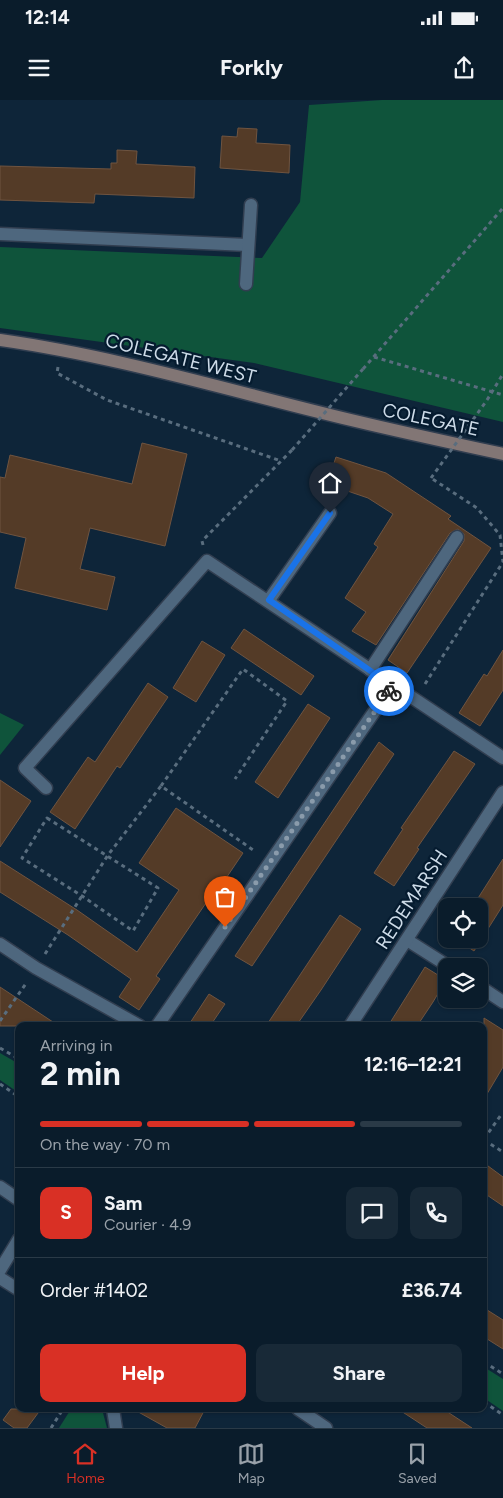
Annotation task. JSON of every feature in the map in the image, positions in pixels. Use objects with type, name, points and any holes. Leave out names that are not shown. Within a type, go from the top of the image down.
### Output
[{"type":"street","points":[[246,284],[251,205]]},
{"type":"street","points":[[0,234],[248,245]]},
{"type":"street","name":"COLEGATE WEST","points":[[0,340],[60,349],[176,374],[351,420]]},
{"type":"street","name":"COLEGATE","points":[[351,420],[503,454]]},
{"type":"street","points":[[269,600],[330,513]]},
{"type":"street","points":[[370,670],[457,537]]},
{"type":"street","points":[[46,788],[25,768],[207,560],[269,600],[392,686],[503,758]]},
{"type":"street","points":[[160,1022],[392,686]]},
{"type":"street","name":"REDEMARSH","points":[[353,1022],[503,792]]},
{"type":"street","points":[[407,940],[438,960]]},
{"type":"street","points":[[0,944],[36,968],[133,1022]]},
{"type":"street","points":[[488,992],[503,1002]]},
{"type":"street","points":[[0,1187],[15,1197]]},
{"type":"street","points":[[0,1270],[15,1246]]},
{"type":"street","points":[[0,1278],[15,1287]]},
{"type":"street","points":[[113,1412],[116,1428]]},
{"type":"street","points":[[302,1412],[326,1428]]},
{"type":"path","points":[[207,560],[202,541],[292,450],[503,208]]},
{"type":"path","points":[[60,349],[57,373],[107,400],[282,461]]},
{"type":"path","points":[[374,357],[503,395]]},
{"type":"path","points":[[414,700],[503,562],[500,535],[477,508],[431,478],[487,400],[503,374]]},
{"type":"path","points":[[0,1021],[108,855],[161,786],[243,669],[287,701],[235,779]]},
{"type":"path","points":[[161,786],[270,861]]},
{"type":"path","points":[[47,818],[158,888],[133,931],[82,896],[22,858],[47,818]]},
{"type":"path","points":[[0,1048],[15,1057]]},
{"type":"path","points":[[0,1084],[15,1094]]},
{"type":"path","points":[[487,1135],[502,1114]]},
{"type":"path","points":[[487,1141],[503,1152]]},
{"type":"path","points":[[487,1364],[503,1374]]},
{"type":"path","points":[[487,1404],[503,1415]]},
{"type":"path","points":[[51,1428],[61,1412]]},
{"type":"green space","points":[[382,100],[503,100],[503,422],[254,363],[0,328],[0,247],[262,258],[300,202],[309,105]]},
{"type":"green space","points":[[0,713],[24,725],[0,755]]},
{"type":"green space","points":[[0,1053],[15,1062],[15,1090],[0,1080]]},
{"type":"green space","points":[[487,1369],[503,1379],[503,1411],[487,1400]]},
{"type":"green space","points":[[69,1412],[103,1412],[107,1428],[59,1428]]},
{"type":"building","points":[[238,128],[257,129],[256,143],[290,145],[289,173],[220,168],[222,136],[237,137]]},
{"type":"building","points":[[117,150],[137,151],[136,164],[195,167],[194,198],[95,194],[94,203],[0,200],[0,166],[111,169],[111,163],[117,163]]},
{"type":"building","points":[[142,443],[187,454],[165,546],[90,528],[80,569],[115,577],[107,610],[15,588],[26,538],[0,532],[0,477],[5,478],[10,455],[132,484]]},
{"type":"building","points":[[336,457],[386,473],[451,516],[448,519],[491,548],[407,673],[388,660],[464,541],[464,534],[458,529],[450,533],[376,645],[352,631],[366,612],[345,598],[378,547],[374,544],[393,514],[368,498],[327,484]]},
{"type":"building","points":[[244,629],[314,676],[301,695],[231,648]]},
{"type":"building","points":[[202,641],[225,655],[196,702],[173,688]]},
{"type":"building","points":[[503,650],[503,690],[480,726],[459,713],[484,674],[487,676]]},
{"type":"building","points":[[148,683],[168,697],[120,768],[117,766],[75,829],[50,812],[88,757],[95,762]]},
{"type":"building","points":[[308,704],[330,718],[278,798],[255,782]]},
{"type":"building","points":[[379,742],[394,754],[252,966],[235,956]]},
{"type":"building","points":[[454,751],[475,764],[417,848],[419,849],[394,886],[374,873],[403,829],[401,828]]},
{"type":"building","points":[[0,780],[31,801],[0,847]]},
{"type":"building","points":[[176,808],[243,853],[156,976],[160,979],[139,1010],[119,997],[131,979],[68,935],[0,892],[0,861],[77,910],[137,952],[179,890],[139,863]]},
{"type":"building","points":[[503,859],[503,905],[488,929],[488,898],[478,898]]},
{"type":"building","points":[[340,915],[361,929],[299,1022],[269,1022]]},
{"type":"building","points":[[425,967],[438,975],[438,994],[420,1022],[391,1022]]},
{"type":"building","points":[[0,987],[53,1022],[15,1022],[15,1026],[0,1026]]},
{"type":"building","points":[[209,994],[225,1004],[213,1022],[191,1022]]},
{"type":"building","points":[[484,1018],[503,1030],[503,1067],[487,1094],[487,1022],[484,1022]]},
{"type":"building","points":[[487,1165],[503,1177],[503,1206],[487,1195]]},
{"type":"building","points":[[487,1310],[503,1320],[503,1349],[487,1339]]},
{"type":"building","points":[[11,1409],[15,1409],[15,1412],[39,1412],[27,1428],[14,1428],[3,1420]]},
{"type":"building","points":[[138,1412],[203,1412],[195,1428],[167,1428]]},
{"type":"building","points":[[403,1412],[448,1412],[472,1428],[427,1428]]},
{"type":"way so far","points":[[225,927],[389,691]]},
{"type":"route","points":[[330,513],[269,600],[392,686],[389,691]]}]
